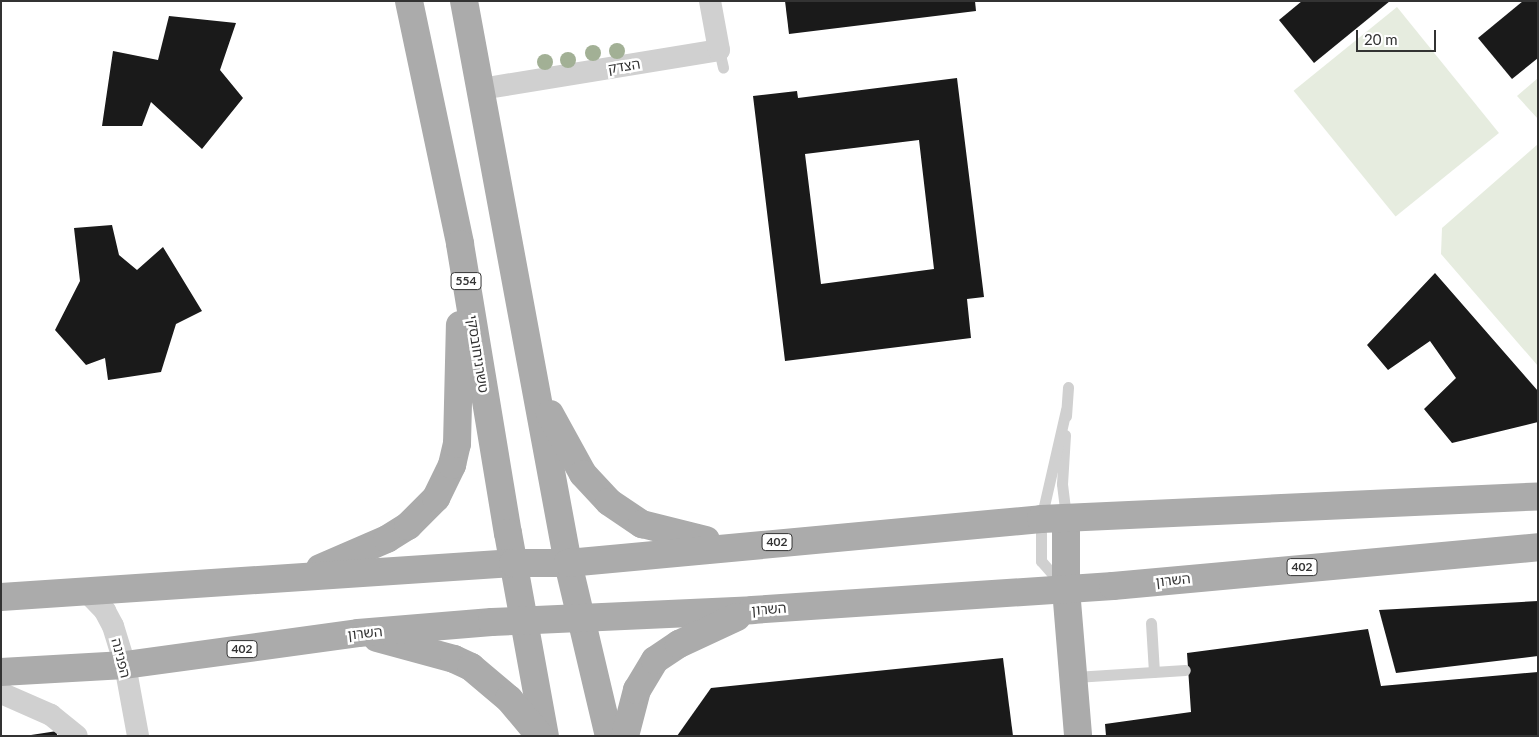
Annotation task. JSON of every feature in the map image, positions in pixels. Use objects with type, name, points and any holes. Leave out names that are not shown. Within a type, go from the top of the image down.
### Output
[{"type":"main road","name":"טשרניחובסקי","points":[[409,1],[460,244],[513,563],[545,736]]},
{"type":"main road","points":[[464,1],[568,563],[579,616],[609,736]]},
{"type":"main road","points":[[298,577],[367,549],[408,526],[436,498],[444,485],[452,465],[460,417],[460,244]]},
{"type":"main road","points":[[536,383],[570,454],[609,502],[642,524],[663,532],[747,544]]},
{"type":"main road","name":"402","points":[[1,596],[513,563],[568,563],[747,544],[1053,518],[1538,496]]},
{"type":"main road","points":[[1053,518],[1066,589],[1075,677],[1078,736]]},
{"type":"main road","name":"השרון","points":[[1,672],[124,665],[358,633],[524,619],[752,610],[1066,589],[1538,547]]},
{"type":"main road","points":[[625,736],[637,690],[655,660],[679,644],[752,610]]},
{"type":"main road","points":[[358,633],[435,653],[471,667],[495,685],[540,736]]},
{"type":"street","name":"הצדק","points":[[481,89],[721,59],[710,1]]},
{"type":"street","name":"הפנינה","points":[[85,590],[105,611],[124,665],[138,736]]},
{"type":"street","points":[[1,693],[51,715],[77,736]]},
{"type":"lane","points":[[1053,518],[1062,484],[1068,387]]},
{"type":"lane","points":[[1053,518],[1066,410]]},
{"type":"lane","points":[[1151,623],[1154,672]]},
{"type":"lane","points":[[1075,677],[1185,670]]},
{"type":"shaded area","points":[[1397,7],[1499,133],[1396,217],[1294,91]]},
{"type":"shaded area","points":[[1538,78],[1538,119],[1517,96]]},
{"type":"shaded area","points":[[1538,144],[1538,366],[1441,254],[1442,228]]},
{"type":"building","points":[[785,1],[975,1],[976,11],[789,34]]},
{"type":"building","points":[[1302,1],[1390,1],[1314,63],[1279,20]]},
{"type":"building","points":[[1523,1],[1538,1],[1538,58],[1512,79],[1478,38]]},
{"type":"building","points":[[169,16],[236,23],[220,70],[243,98],[202,149],[151,102],[142,126],[102,126],[113,51],[158,60]]},
{"type":"building","points":[[957,78],[984,297],[967,299],[971,338],[785,361],[753,96],[797,91],[798,98]],"holes":[[[919,140],[934,269],[821,284],[805,154]]]},
{"type":"building","points":[[112,225],[119,255],[137,270],[163,247],[202,311],[176,324],[161,372],[108,380],[105,358],[86,365],[55,330],[80,281],[74,228]]},
{"type":"building","points":[[1435,273],[1538,391],[1538,422],[1452,443],[1424,409],[1456,378],[1430,341],[1388,370],[1367,345]]},
{"type":"building","points":[[1538,601],[1538,656],[1396,673],[1379,610]]},
{"type":"building","points":[[1368,629],[1381,686],[1538,672],[1538,736],[1106,736],[1105,724],[1191,712],[1187,653]]},
{"type":"building","points":[[1003,658],[1013,736],[677,736],[711,688]]},
{"type":"building","points":[[57,731],[57,736],[31,736],[31,735]]}]
